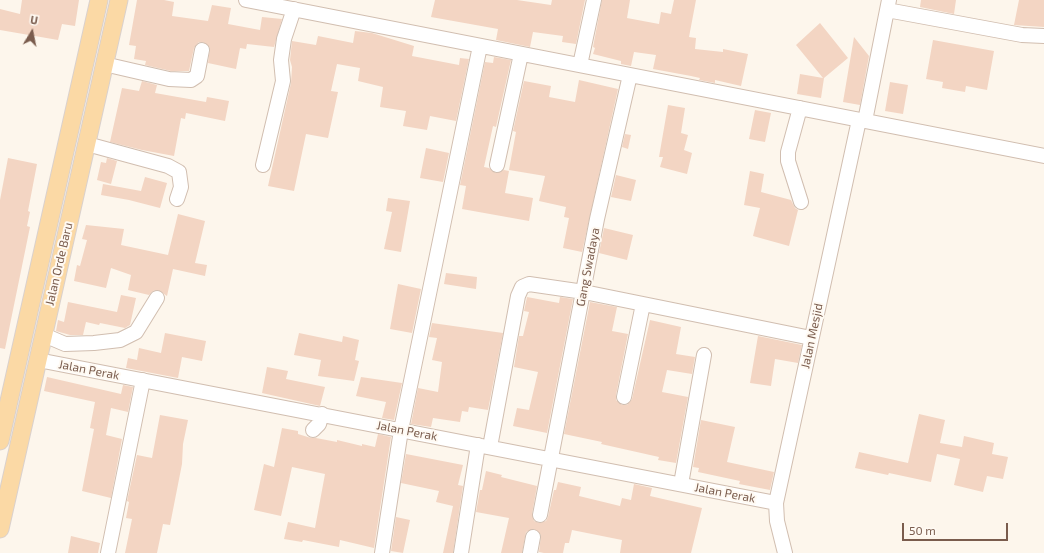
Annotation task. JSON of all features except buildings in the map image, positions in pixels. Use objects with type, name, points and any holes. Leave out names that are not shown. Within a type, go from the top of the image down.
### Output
[{"type":"main road","name":"Jalan Orde Baru","points":[[0,441],[99,0]]},
{"type":"main road","name":"Jalan Orde Baru","points":[[0,529],[119,0]]},
{"type":"main road","points":[[58,181],[77,186]]},
{"type":"street","points":[[246,0],[1044,156]]},
{"type":"street","points":[[580,65],[594,0]]},
{"type":"street","points":[[888,5],[1022,35],[1044,36]]},
{"type":"street","name":"Jalan Mesjid","points":[[785,553],[777,521],[776,503],[811,338],[888,5]]},
{"type":"street","points":[[263,165],[283,81],[281,60],[284,39],[294,9]]},
{"type":"street","points":[[382,553],[401,430],[480,46]]},
{"type":"street","points":[[104,64],[169,79],[190,80],[197,76],[202,50]]},
{"type":"street","points":[[497,165],[521,54]]},
{"type":"street","name":"Gang Swadaya","points":[[540,515],[597,219],[630,75]]},
{"type":"street","points":[[800,108],[788,152],[788,162],[801,202]]},
{"type":"street","points":[[87,144],[168,166],[179,172],[181,187],[176,199]]},
{"type":"street","points":[[461,553],[518,296],[522,287],[529,284],[584,292],[811,338]]},
{"type":"street","points":[[44,335],[65,344],[120,340],[136,332],[157,298]]},
{"type":"street","points":[[624,397],[643,304]]},
{"type":"street","points":[[681,484],[704,355]]},
{"type":"street","name":"Jalan Perak","points":[[38,360],[776,503]]},
{"type":"street","points":[[108,553],[143,380]]},
{"type":"street","points":[[313,430],[318,424],[322,414]]},
{"type":"street","points":[[530,553],[533,537]]}]
